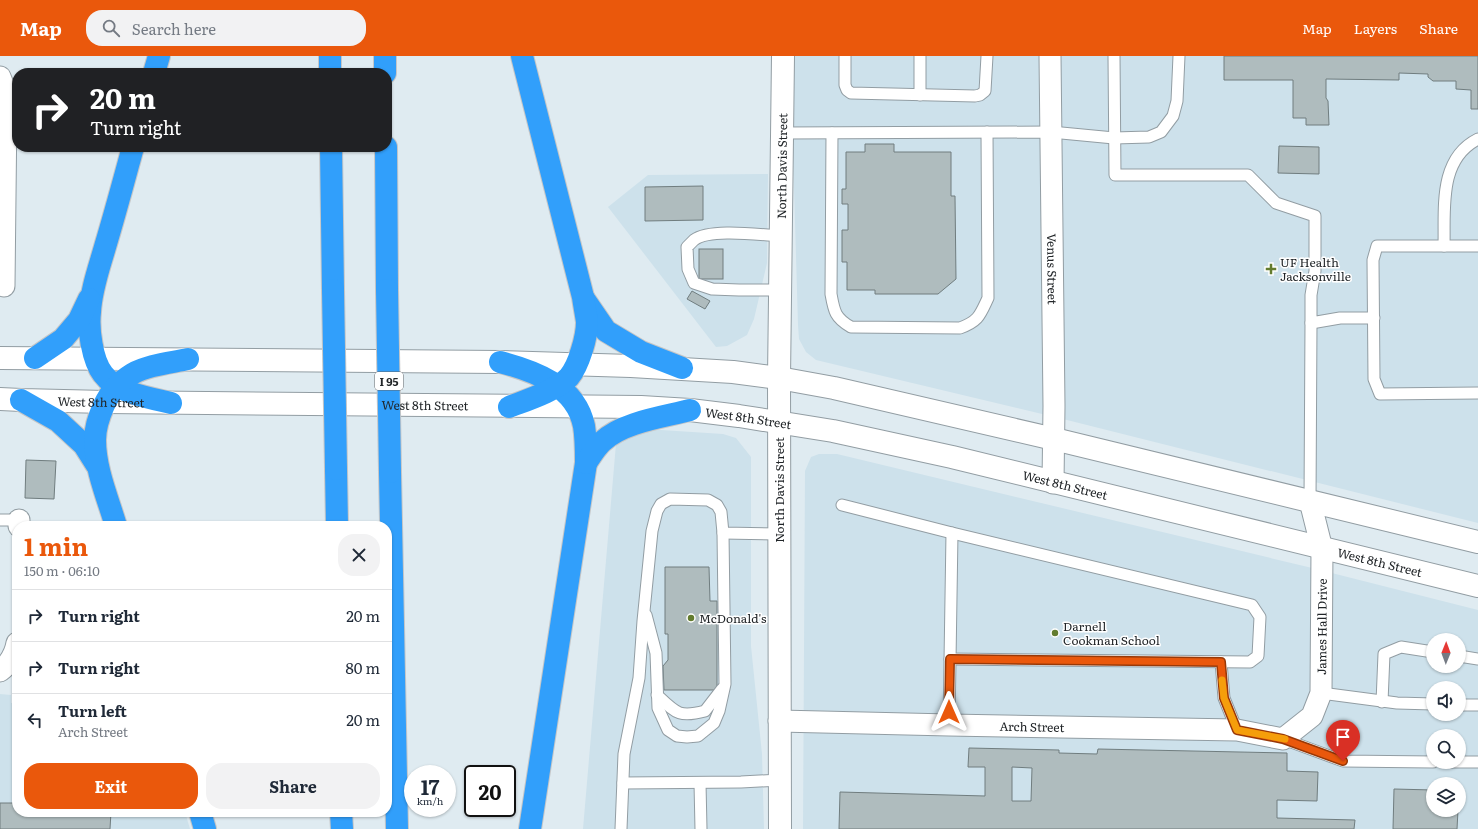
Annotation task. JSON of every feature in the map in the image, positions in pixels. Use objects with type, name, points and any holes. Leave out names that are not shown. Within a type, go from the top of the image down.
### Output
[{"type":"highway","points":[[155,68],[159,56]]},
{"type":"highway","points":[[330,56],[330,68]]},
{"type":"highway","points":[[385,56],[385,68]]},
{"type":"highway","points":[[509,407],[557,386],[568,377],[576,364],[584,339],[586,322],[583,297],[522,56]]},
{"type":"highway","points":[[111,394],[95,358],[91,335],[90,313],[94,288],[132,152]]},
{"type":"highway","points":[[331,152],[336,521]]},
{"type":"highway","name":"I 95","points":[[386,152],[391,521]]},
{"type":"highway","points":[[35,358],[63,339],[79,320],[94,288]]},
{"type":"highway","points":[[583,297],[606,330],[641,352],[682,368]]},
{"type":"highway","points":[[115,521],[99,468],[95,440],[98,420],[111,394],[133,374],[154,366],[188,359]]},
{"type":"highway","points":[[500,362],[525,368],[540,374],[570,396],[577,407],[583,424],[586,443],[586,463],[530,829]]},
{"type":"highway","points":[[111,394],[134,394],[172,403]]},
{"type":"highway","points":[[10,399],[58,421],[84,445],[99,468]]},
{"type":"highway","points":[[586,463],[602,441],[619,430],[690,410]]},
{"type":"highway","name":"I 95","points":[[392,574],[397,829]]},
{"type":"highway","points":[[201,817],[205,829]]},
{"type":"highway","points":[[341,817],[342,829]]},
{"type":"street","name":"North Davis Street","points":[[780,829],[779,378],[783,56]]},
{"type":"street","name":"Venus Street","points":[[1050,56],[1054,439],[1053,483]]},
{"type":"street","points":[[0,76],[4,88],[6,108],[4,286]]},
{"type":"street","points":[[0,358],[500,362],[682,368],[733,372],[779,378],[834,388],[1054,439],[1478,542]]},
{"type":"street","name":"West 8th Street","points":[[10,399],[111,394]]},
{"type":"street","name":"West 8th Street","points":[[172,403],[642,407],[690,410],[779,422],[848,434],[952,457],[1322,549],[1478,586]]},
{"type":"street","name":"James Hall Drive","points":[[1283,739],[1312,716],[1321,693],[1322,549],[1310,501]]},
{"type":"street","points":[[4,668],[12,655]]},
{"type":"street","name":"Arch Street","points":[[779,721],[1237,730],[1283,739]]},
{"type":"lane","points":[[845,56],[845,85],[847,90],[851,93],[975,96],[980,95],[985,91],[987,56]]},
{"type":"lane","points":[[920,56],[920,95]]},
{"type":"lane","points":[[1114,56],[1115,175],[1248,175],[1276,203],[1314,216],[1315,271],[1311,323],[1310,501]]},
{"type":"lane","points":[[783,133],[1051,132],[1114,138],[1149,137],[1161,132],[1169,124],[1173,116],[1177,101],[1179,56]]},
{"type":"lane","points":[[832,134],[831,294],[834,311],[841,321],[851,327],[960,328],[972,323],[979,316],[988,298],[988,132]]},
{"type":"lane","points":[[1444,246],[1447,180],[1459,155],[1467,146],[1478,139]]},
{"type":"lane","points":[[780,290],[712,289],[694,283],[688,269],[687,247],[695,239],[710,234],[781,236]]},
{"type":"lane","points":[[1478,246],[1377,246],[1372,260],[1374,379],[1380,394],[1478,393]]},
{"type":"lane","points":[[1311,323],[1340,318],[1374,318]]},
{"type":"lane","points":[[621,829],[624,754],[639,678],[644,606],[652,531],[657,511],[661,504],[670,499],[708,500],[716,505],[721,512],[723,534],[725,684],[719,711],[714,723],[698,736],[677,736],[668,730],[658,708],[656,653],[644,606]]},
{"type":"lane","points":[[842,505],[1252,605],[1260,617],[1258,656],[1250,662],[950,659]]},
{"type":"lane","points":[[949,725],[952,533]]},
{"type":"lane","points":[[723,534],[779,534]]},
{"type":"lane","points":[[1382,702],[1384,654],[1401,647],[1426,651]]},
{"type":"lane","points":[[1466,657],[1478,659]]},
{"type":"lane","points":[[1221,662],[1224,698],[1237,730]]},
{"type":"lane","points":[[657,695],[673,710],[682,714],[693,714],[705,711],[712,704],[725,684]]},
{"type":"lane","points":[[1321,693],[1382,702],[1426,704]]},
{"type":"lane","points":[[1466,705],[1478,706]]},
{"type":"lane","points":[[1283,739],[1343,761],[1426,762]]},
{"type":"lane","points":[[1466,762],[1478,762]]},
{"type":"lane","points":[[622,783],[700,783],[780,780]]},
{"type":"lane","points":[[700,783],[700,829]]},
{"type":"shaded area","name":"UF Health Jacksonville","points":[[792,56],[1478,56],[1478,523],[1063,419],[816,360],[806,352],[799,339],[792,118]]},
{"type":"shaded area","points":[[768,174],[767,263],[754,319],[747,335],[727,346],[716,347],[608,207],[648,175]]},
{"type":"shaded area","points":[[646,429],[723,434],[736,438],[751,457],[751,646],[762,754],[764,829],[583,829],[616,444],[633,431]]},
{"type":"shaded area","name":"Darnell Cookman School","points":[[819,454],[837,454],[1308,567],[1478,610],[1478,829],[803,829],[805,471],[811,457]]},
{"type":"shaded area","points":[[0,694],[11,695],[12,703],[12,817],[186,817],[190,829],[0,829]]},
{"type":"building","points":[[1224,56],[1478,56],[1478,109],[1471,109],[1471,90],[1456,89],[1456,81],[1433,81],[1428,77],[1428,74],[1399,73],[1399,80],[1326,79],[1326,98],[1328,101],[1329,125],[1306,125],[1306,118],[1293,118],[1293,80],[1224,80]]},
{"type":"building","points":[[865,144],[894,144],[894,152],[951,152],[951,196],[955,196],[956,279],[938,294],[875,294],[875,290],[847,290],[847,262],[842,262],[842,230],[848,230],[848,204],[842,204],[842,189],[846,189],[846,152],[865,152]]},
{"type":"building","points":[[1279,146],[1319,147],[1319,174],[1278,173]]},
{"type":"building","points":[[703,186],[703,220],[645,221],[645,187]]},
{"type":"building","points":[[699,249],[723,249],[723,279],[699,279]]},
{"type":"building","points":[[692,291],[710,301],[705,309],[687,299]]},
{"type":"building","points":[[26,460],[56,461],[54,499],[25,498]]},
{"type":"building","name":"McDonald's","points":[[665,567],[709,567],[710,601],[717,601],[717,690],[664,690],[663,666],[668,660],[668,634],[665,634]]},
{"type":"building","points":[[969,748],[1059,750],[1059,753],[1097,754],[1098,749],[1287,753],[1287,771],[1318,772],[1317,801],[1277,800],[1277,818],[1355,820],[1354,829],[839,829],[840,792],[985,796],[985,767],[968,767]],"holes":[[[1012,767],[1032,768],[1031,801],[1012,801]]]},
{"type":"building","points":[[1394,789],[1426,790],[1426,817],[1458,817],[1457,829],[1393,829]]},
{"type":"building","points":[[0,803],[12,803],[12,817],[111,817],[110,829],[0,829]]},
{"type":"slow traffic","points":[[1222,680],[1224,698],[1237,730],[1285,739]]},
{"type":"place","name":"UF Health Jacksonville","points":[[1271,269]]},
{"type":"place","name":"McDonald's","points":[[691,618]]},
{"type":"place","name":"Darnell Cookman School","points":[[1055,633]]},
{"type":"route","points":[[949,712],[950,659],[1221,662],[1224,698],[1237,730],[1283,739],[1343,761]]}]
